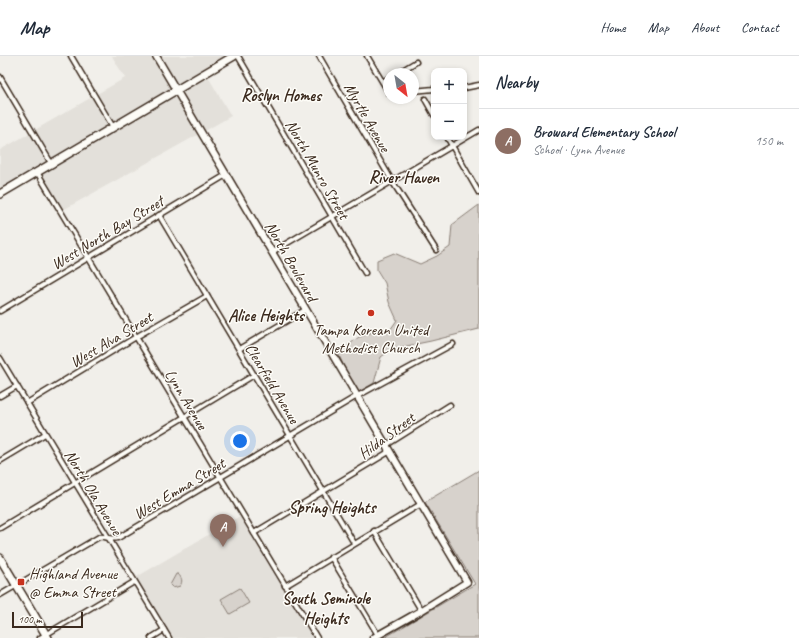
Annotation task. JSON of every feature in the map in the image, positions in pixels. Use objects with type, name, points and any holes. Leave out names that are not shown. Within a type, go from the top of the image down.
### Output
[{"type":"main road","points":[[0,194],[234,56]]},
{"type":"main road","points":[[0,558],[45,637]]},
{"type":"street","points":[[71,56],[113,127]]},
{"type":"street","name":"North Boulevard","points":[[156,56],[467,582],[422,610]]},
{"type":"street","name":"North Munro Street","points":[[238,56],[365,273]]},
{"type":"street","name":"Myrtle Avenue","points":[[318,56],[392,181],[436,250]]},
{"type":"street","points":[[367,56],[383,82]]},
{"type":"street","points":[[406,68],[416,62]]},
{"type":"street","points":[[0,77],[51,163]]},
{"type":"street","points":[[467,88],[479,86]]},
{"type":"street","points":[[419,90],[431,89]]},
{"type":"street","points":[[425,99],[431,110]]},
{"type":"street","points":[[272,252],[479,130]]},
{"type":"street","points":[[449,140],[479,193]]},
{"type":"street","name":"Lynn Avenue","points":[[37,172],[316,638]]},
{"type":"street","name":"West North Bay Street","points":[[0,311],[226,175]]},
{"type":"street","name":"Clearfield Avenue","points":[[159,215],[354,543]]},
{"type":"street","name":"West Alva Street","points":[[27,403],[207,296]]},
{"type":"street","points":[[239,349],[305,310]]},
{"type":"street","name":"West Emma Street","points":[[0,595],[99,537],[102,536],[109,539],[118,538],[356,396],[453,344]]},
{"type":"street","name":"North Ola Avenue","points":[[0,358],[169,638]]},
{"type":"street","points":[[0,528],[254,375]]},
{"type":"street","points":[[0,396],[17,386]]},
{"type":"street","name":"Hilda Street","points":[[254,533],[387,453],[388,444],[450,405]]},
{"type":"street","points":[[0,461],[45,434]]},
{"type":"street","points":[[285,586],[331,556],[421,504]]},
{"type":"street","points":[[331,556],[376,636],[422,610],[374,531]]},
{"type":"street","points":[[45,637],[134,582]]},
{"type":"street","points":[[151,638],[164,630]]},
{"type":"shaded area","points":[[112,56],[153,56],[173,90],[114,123],[97,94],[125,78]]},
{"type":"shaded area","points":[[159,56],[229,56],[177,87]]},
{"type":"shaded area","points":[[207,75],[231,116],[203,132],[180,92]]},
{"type":"shaded area","points":[[176,94],[199,134],[63,210],[41,173]]},
{"type":"shaded area","points":[[92,97],[110,126],[52,160],[35,130]]},
{"type":"shaded area","points":[[30,133],[48,162],[0,191],[0,150]]},
{"type":"shaded area","points":[[479,205],[479,329],[392,349],[381,357],[374,383],[357,393],[338,353],[359,337],[376,331],[388,333],[397,320],[389,302],[385,283],[377,270],[377,260],[394,253],[420,264],[437,256],[450,247],[452,225]]},
{"type":"shaded area","points":[[479,470],[479,638],[384,638],[475,584],[425,502]]},
{"type":"shaded area","points":[[240,516],[313,638],[171,638],[135,578]]},
{"type":"shaded area","points":[[176,574],[178,574],[182,580],[182,583],[180,586],[173,588],[170,585]]},
{"type":"shaded area","points":[[240,588],[249,603],[230,614],[221,599]]},
{"type":"place","name":"Tampa Korean United Methodist Church","points":[[371,313]]},
{"type":"place","name":"Broward Elementary School","points":[[223,547]]},
{"type":"place","name":"Highland Avenue @ Emma Street","points":[[21,582]]},
{"type":"district","name":"Roslyn Homes","points":[[281,95]]},
{"type":"district","name":"River Haven","points":[[404,177]]},
{"type":"district","name":"Alice Heights","points":[[266,315]]},
{"type":"district","name":"Spring Heights","points":[[332,507]]},
{"type":"district","name":"South Seminole Heights","points":[[326,608]]}]
